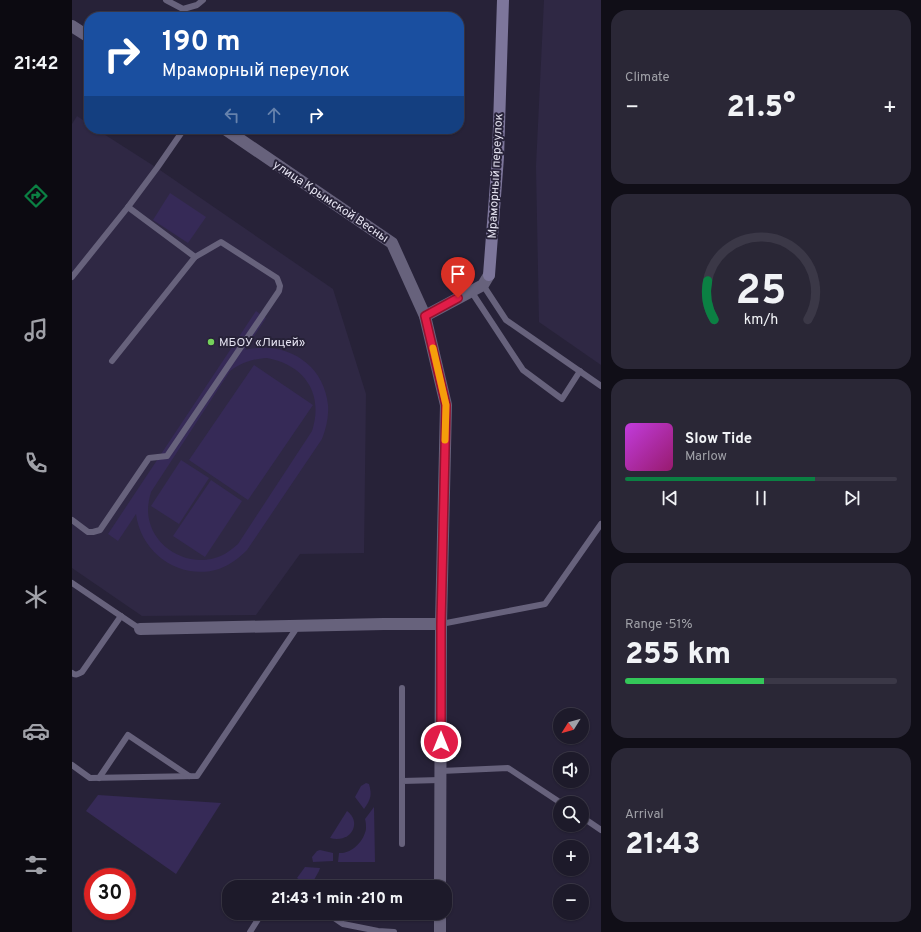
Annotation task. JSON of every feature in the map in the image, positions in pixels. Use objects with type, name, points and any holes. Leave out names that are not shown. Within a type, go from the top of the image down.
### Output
[{"type":"street","name":"Мраморный переулок","points":[[486,280],[498,158],[503,0]]},
{"type":"street","points":[[72,26],[84,34]]},
{"type":"street","name":"улица Крымской Весны","points":[[232,134],[392,243],[425,316],[446,405],[441,624],[440,880]]},
{"type":"street","points":[[425,316],[471,291],[486,280]]},
{"type":"street","points":[[140,629],[441,624]]},
{"type":"street","points":[[440,920],[440,932]]},
{"type":"lane","points":[[166,0],[183,9],[197,5],[203,0]]},
{"type":"lane","points":[[72,277],[128,207],[180,134]]},
{"type":"lane","points":[[128,207],[195,257]]},
{"type":"lane","points":[[72,520],[88,532],[100,530],[149,458],[167,456],[279,291],[280,286],[277,278],[221,242],[195,257],[112,361]]},
{"type":"lane","points":[[486,280],[506,320],[601,386]]},
{"type":"lane","points":[[471,291],[523,370],[529,375],[562,399],[580,371]]},
{"type":"lane","points":[[441,624],[545,604],[601,524]]},
{"type":"lane","points":[[72,583],[140,629]]},
{"type":"lane","points":[[72,673],[78,675],[82,672],[121,616]]},
{"type":"lane","points":[[72,765],[90,778],[197,776],[298,626]]},
{"type":"lane","points":[[402,688],[402,844]]},
{"type":"lane","points":[[99,778],[128,735],[189,776]]},
{"type":"lane","points":[[402,781],[508,768],[553,798]]},
{"type":"lane","points":[[589,822],[601,830]]},
{"type":"lane","points":[[250,932],[258,920]]},
{"type":"lane","points":[[337,920],[356,929],[394,932]]},
{"type":"shaded area","points":[[544,0],[601,0],[601,365],[539,322],[536,166]]},
{"type":"shaded area","name":"МБОУ «Лицей»","points":[[77,116],[84,121],[84,134],[104,134],[157,168],[333,289],[366,394],[364,553],[300,554],[256,615],[142,616],[72,568],[72,124]]},
{"type":"shaded area","points":[[170,193],[206,217],[188,243],[153,220]]},
{"type":"shaded area","points":[[256,311],[266,318],[245,350],[274,348],[288,352],[300,358],[311,367],[319,377],[325,390],[328,405],[327,422],[322,439],[247,550],[234,561],[219,569],[205,572],[191,571],[177,567],[165,561],[154,552],[146,541],[139,528],[136,514],[118,541],[108,534]],"holes":[[[267,358],[292,367],[301,374],[313,393],[315,418],[312,431],[238,544],[219,557],[211,559],[189,559],[178,555],[160,542],[154,533],[148,511],[151,492],[230,371],[243,363],[257,359]]]},
{"type":"shaded area","points":[[254,365],[313,405],[248,500],[189,460]]},
{"type":"shaded area","points":[[181,460],[209,478],[179,524],[151,506]]},
{"type":"shaded area","points":[[211,480],[242,501],[205,557],[173,536]]},
{"type":"shaded area","points":[[366,783],[369,784],[371,794],[364,809],[355,797],[361,786]]},
{"type":"shaded area","points":[[98,795],[221,803],[176,874],[86,811]]},
{"type":"shaded area","points":[[374,807],[375,862],[338,862],[339,853],[344,853],[353,849],[363,838],[366,829],[365,819]]},
{"type":"shaded area","points":[[347,811],[352,816],[354,821],[352,831],[343,838],[330,838]]},
{"type":"shaded area","points":[[320,850],[333,853],[333,861],[313,862],[312,857],[317,851]]},
{"type":"shaded area","points":[[305,867],[320,868],[314,880],[300,880],[297,878]]},
{"type":"slow traffic","points":[[433,348],[446,405],[445,440]]},
{"type":"place","name":"МБОУ «Лицей»","points":[[211,342]]},
{"type":"route","points":[[441,742],[441,624],[446,405],[425,316],[446,306],[458,298]]}]
